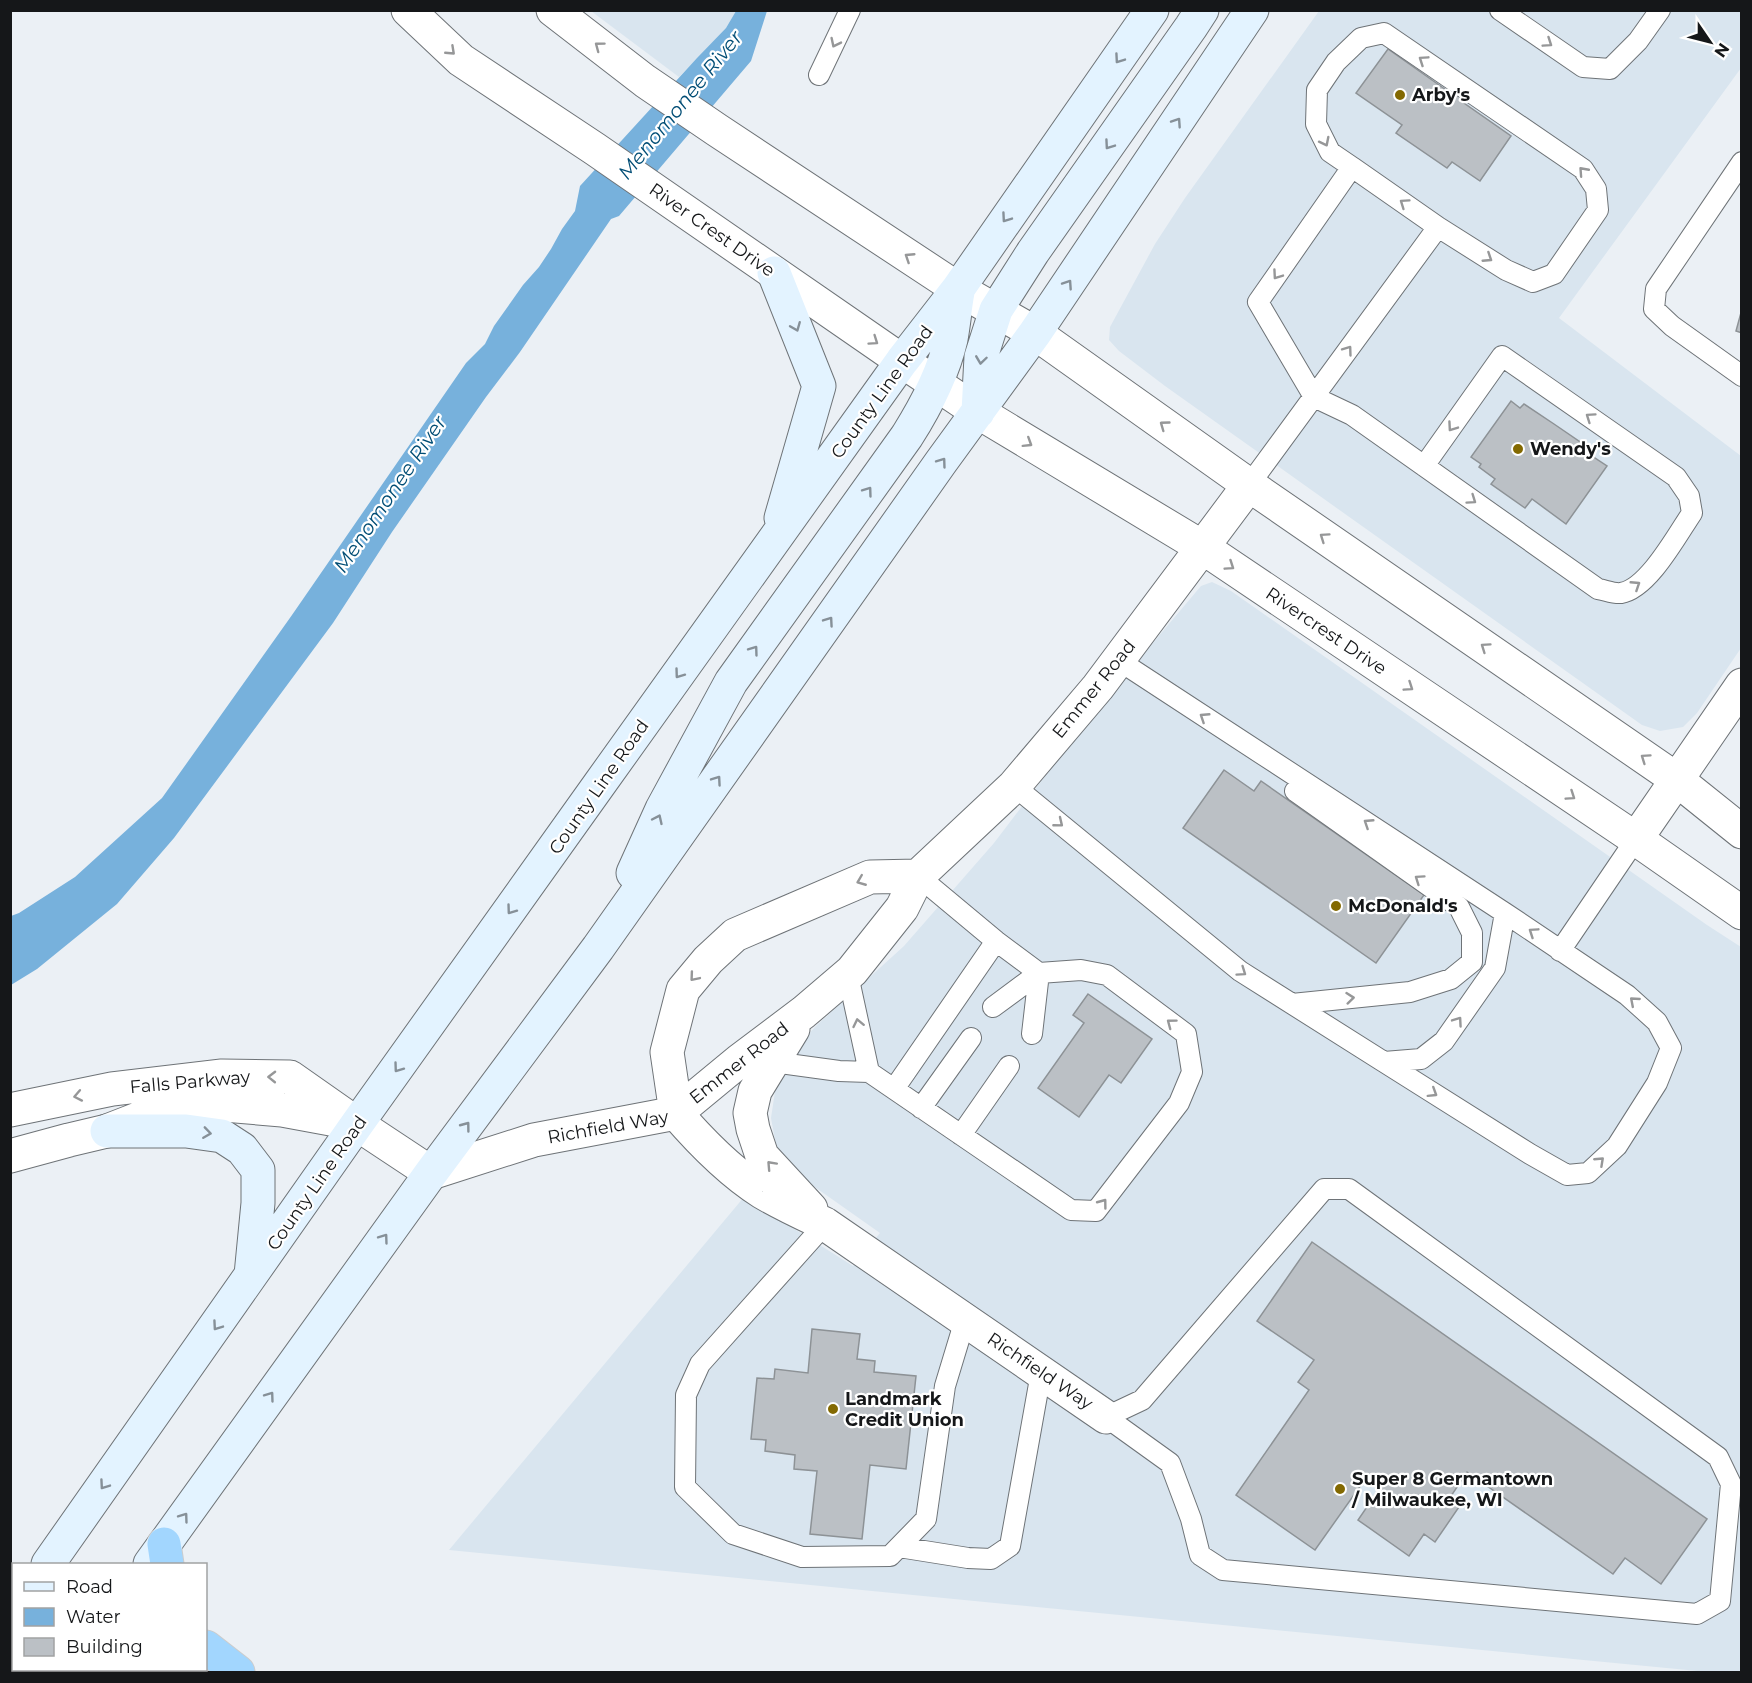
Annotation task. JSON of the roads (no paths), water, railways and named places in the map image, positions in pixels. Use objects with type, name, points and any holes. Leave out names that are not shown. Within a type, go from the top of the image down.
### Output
[{"type":"highway","points":[[207,1648],[238,1672]]},
{"type":"main road","name":"County Line Road","points":[[49,1563],[357,1124],[902,361],[958,289],[1152,10]]},
{"type":"main road","points":[[978,412],[981,357],[996,310],[1033,252],[1202,10]]},
{"type":"main road","points":[[1226,49],[1244,10]]},
{"type":"main road","points":[[160,1558],[430,1173],[598,948],[1035,333],[1252,10]]},
{"type":"main road","points":[[774,273],[819,386],[774,541]]},
{"type":"main road","points":[[598,948],[662,809],[731,682],[907,436],[925,407],[936,384],[950,340],[958,289]]},
{"type":"main road","points":[[107,1131],[186,1131],[222,1136],[242,1149],[258,1170],[258,1203],[251,1278]]},
{"type":"street","name":"River Crest Drive","points":[[408,10],[461,60],[595,149],[902,361]]},
{"type":"street","points":[[553,10],[645,81],[717,130],[958,289],[1035,333],[1249,485],[1676,779],[1742,832]]},
{"type":"street","name":"Rivercrest Drive","points":[[902,361],[978,412],[1202,547],[1742,914]]},
{"type":"street","name":"Emmer Road","points":[[676,1113],[848,975],[902,908],[918,876],[1014,786],[1098,687],[1249,485]]},
{"type":"street","points":[[1636,840],[1742,686]]},
{"type":"street","name":"Emmer Road","points":[[676,1113],[667,1052],[683,990],[708,960],[735,935],[870,877],[918,876]]},
{"type":"street","name":"Richfield Way","points":[[804,1012],[755,1091],[750,1113],[762,1156],[825,1224]]},
{"type":"street","name":"Falls Parkway","points":[[10,1110],[112,1089],[222,1076],[290,1077],[430,1173]]},
{"type":"street","name":"Falls Parkway","points":[[10,1156],[107,1131],[156,1112],[224,1105],[282,1110],[357,1124]]},
{"type":"street","name":"Richfield Way","points":[[430,1173],[534,1140],[676,1113],[699,1140],[761,1191],[825,1224],[1106,1417]]},
{"type":"lane","points":[[819,75],[850,10]]},
{"type":"lane","points":[[1500,10],[1584,67],[1610,69],[1638,41],[1660,10]]},
{"type":"lane","points":[[1384,33],[1583,169],[1596,189],[1598,210],[1554,274],[1533,282],[1506,270],[1438,226],[1330,152],[1316,123],[1317,90],[1336,62],[1361,38],[1384,33]]},
{"type":"lane","points":[[1742,162],[1656,289],[1654,309],[1672,326],[1742,376]]},
{"type":"lane","points":[[1352,166],[1258,302],[1314,397],[1352,415],[1424,466],[1598,589],[1619,593],[1633,590],[1647,578],[1692,513],[1689,496],[1676,477],[1502,356],[1424,466]]},
{"type":"lane","points":[[1249,485],[1438,226]]},
{"type":"lane","points":[[1014,786],[1240,971],[1530,1154],[1567,1175],[1588,1173],[1617,1146],[1657,1083],[1671,1048],[1657,1022],[1627,995],[1505,913],[1118,660]]},
{"type":"lane","points":[[1246,744],[1293,790],[1459,907],[1472,933],[1472,962],[1451,980],[1410,992],[1292,1005]]},
{"type":"lane","points":[[1560,951],[1636,840]]},
{"type":"lane","points":[[918,876],[996,942],[1039,973]]},
{"type":"lane","points":[[1384,1062],[1422,1059],[1444,1041],[1495,968],[1505,913]]},
{"type":"lane","points":[[894,1089],[996,942]]},
{"type":"lane","points":[[773,1062],[839,1071],[869,1072],[1071,1210],[1096,1211],[1179,1103],[1192,1072],[1186,1034],[1107,975],[1081,969],[1039,973],[993,1007]]},
{"type":"lane","points":[[1032,1034],[1039,973]]},
{"type":"lane","points":[[848,975],[869,1072]]},
{"type":"lane","points":[[921,1108],[971,1038]]},
{"type":"lane","points":[[961,1135],[1009,1066]]},
{"type":"lane","points":[[1324,1189],[1349,1189],[1718,1457],[1731,1484],[1720,1601],[1697,1614],[1223,1570],[1200,1555],[1191,1519],[1170,1463],[1106,1417],[1142,1400],[1324,1189]]},
{"type":"lane","points":[[825,1224],[700,1364],[686,1395],[685,1487],[733,1534],[802,1557],[890,1556],[926,1519],[945,1386],[965,1320]]},
{"type":"lane","points":[[899,1546],[968,1558],[991,1559],[1010,1546],[1041,1372]]},
{"type":"water","name":"Menomonee River","points":[[736,11],[767,11],[751,61],[619,216],[611,219],[392,532],[333,623],[174,838],[117,904],[37,969],[11,985],[11,916],[75,877],[162,798],[466,363],[485,344],[494,326],[523,285],[539,267],[575,211],[580,186],[726,28]]},
{"type":"place","name":"Arby's","points":[[1400,95]]},
{"type":"place","name":"Wendy's","points":[[1518,449]]},
{"type":"place","name":"McDonald's","points":[[1336,906]]},
{"type":"place","name":"Landmark Credit Union","points":[[833,1409]]},
{"type":"place","name":"Super 8 Germantown / Milwaukee, WI","points":[[1340,1489]]}]
